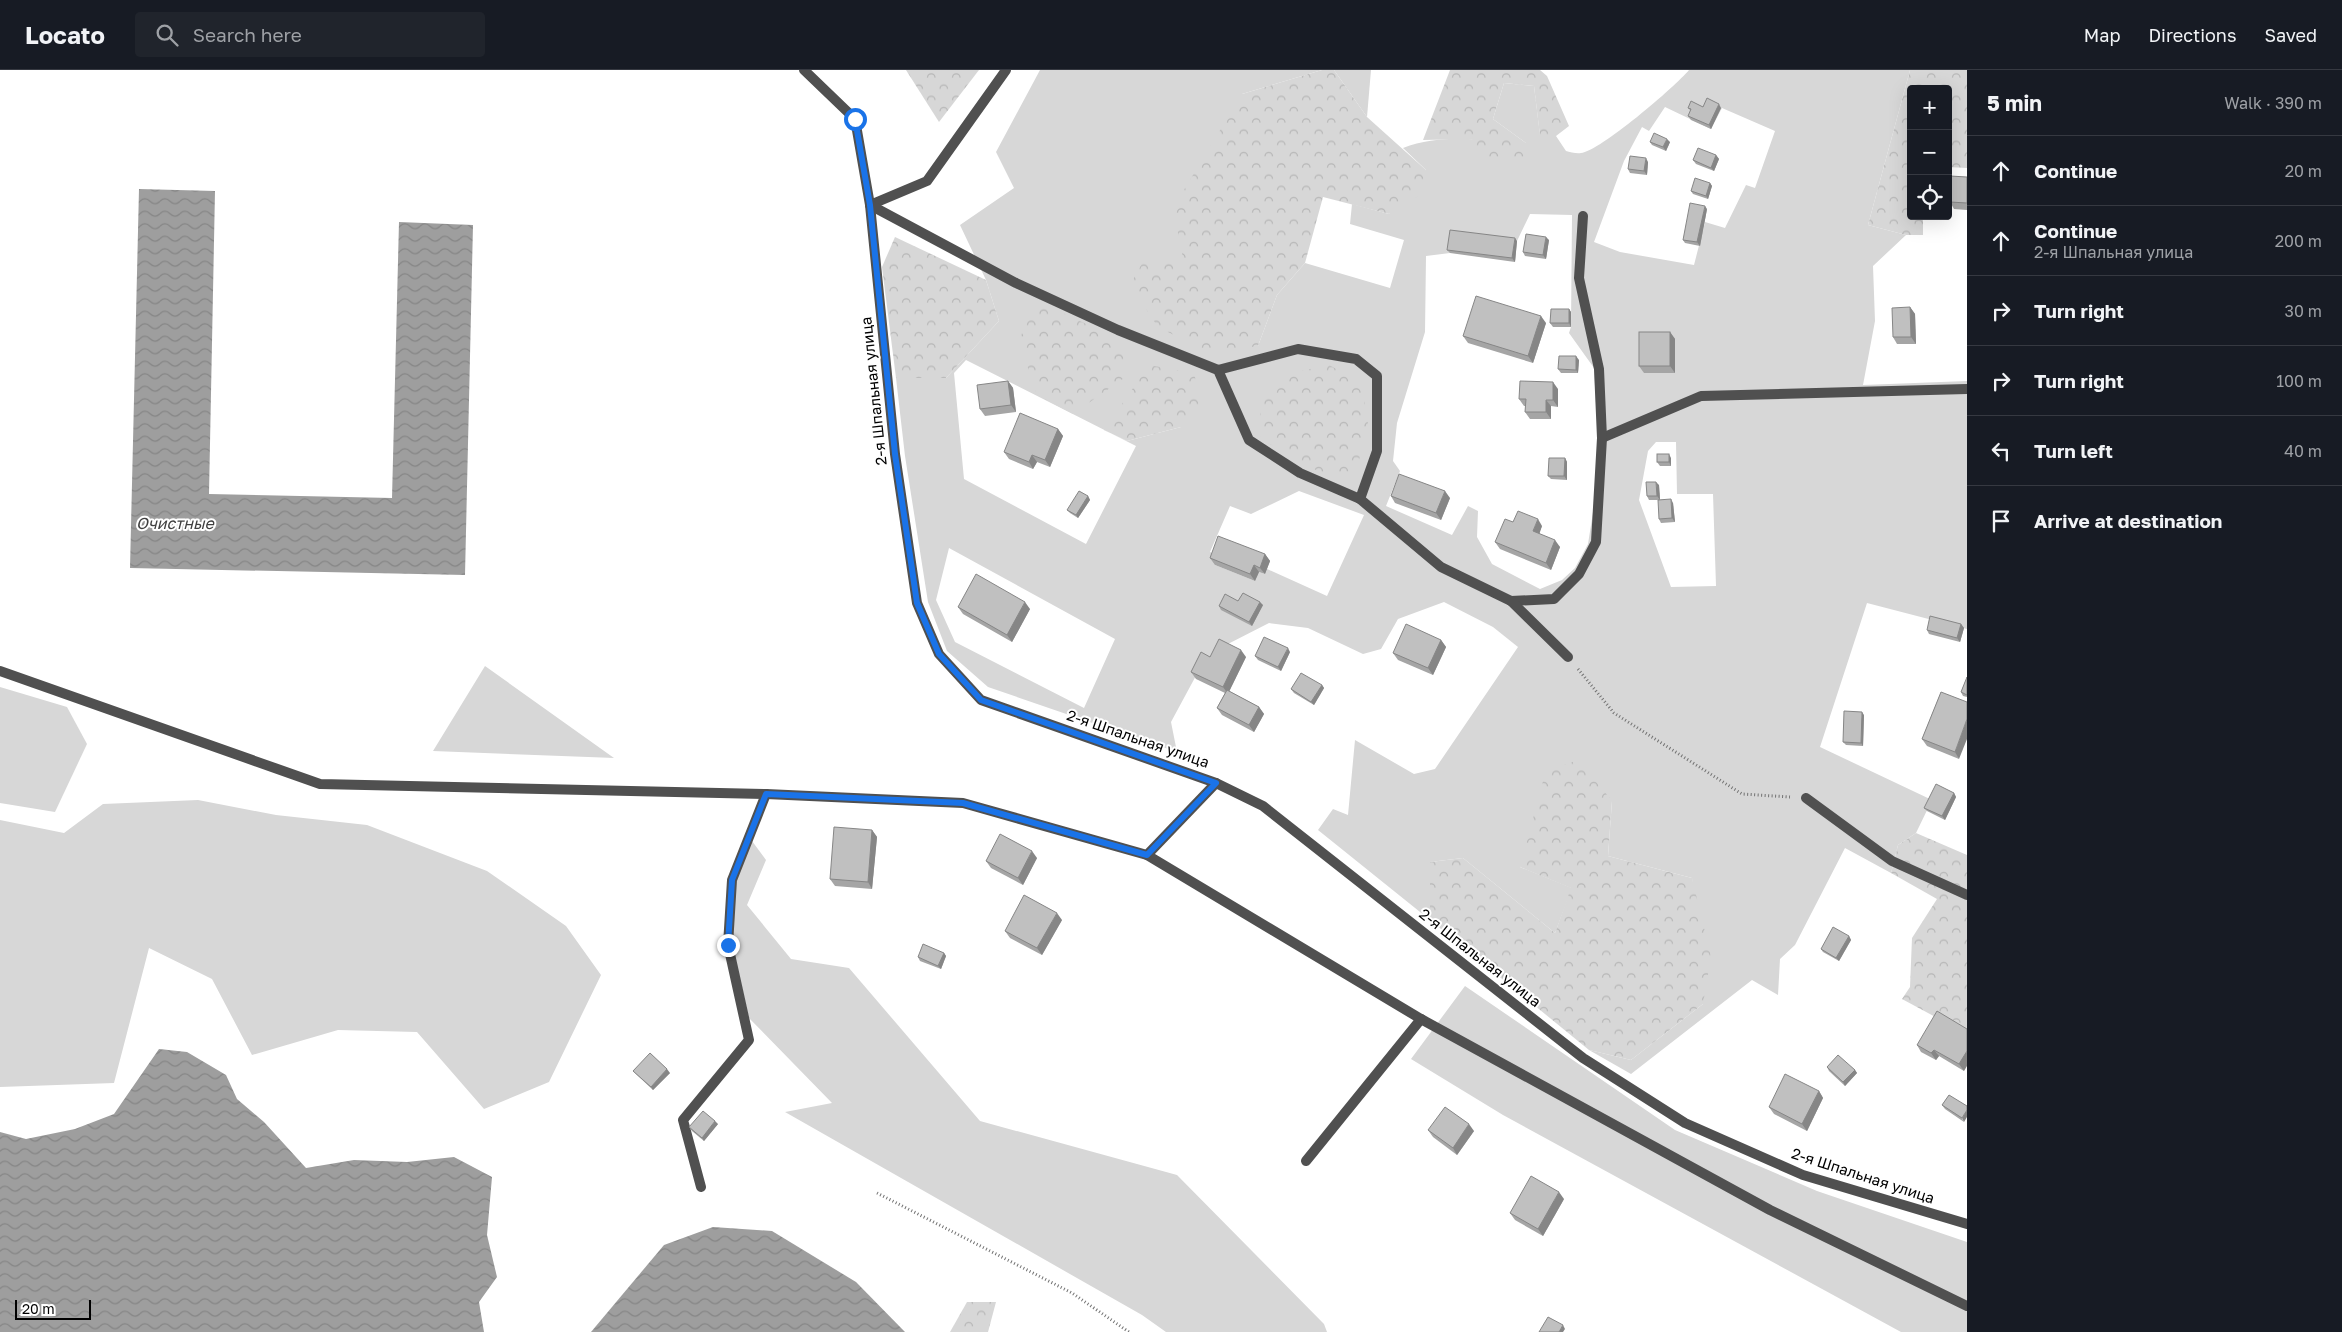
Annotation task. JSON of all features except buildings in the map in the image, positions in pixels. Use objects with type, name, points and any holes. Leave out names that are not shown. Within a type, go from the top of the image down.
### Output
[{"type":"street","name":"2-я Шпальная улица","points":[[804,70],[855,119],[870,205],[895,454],[917,603],[939,654],[981,700],[1216,783],[1263,806],[1583,1058],[1684,1123],[1803,1175],[1967,1224]]},
{"type":"street","points":[[870,205],[927,181],[1006,70]]},
{"type":"street","points":[[870,205],[1016,283],[1118,330],[1218,370],[1298,349],[1356,359],[1377,376],[1377,451],[1360,499]]},
{"type":"street","points":[[1511,601],[1554,600],[1579,574],[1596,542],[1602,438],[1598,369],[1579,278],[1583,216]]},
{"type":"street","points":[[1218,370],[1249,440],[1300,473],[1360,499],[1440,567],[1511,601],[1568,657]]},
{"type":"street","points":[[1602,438],[1701,396],[1967,389]]},
{"type":"street","points":[[0,671],[320,784],[766,794],[963,803],[1147,855],[1421,1019],[1770,1210],[1967,1306]]},
{"type":"street","points":[[1147,855],[1216,783]]},
{"type":"street","points":[[701,1187],[683,1120],[749,1040],[728,945],[732,880],[766,794]]},
{"type":"street","points":[[1806,798],[1892,860],[1967,895]]},
{"type":"street","points":[[1306,1161],[1421,1019]]},
{"type":"path","points":[[1568,657],[1614,713],[1742,794],[1806,798]]},
{"type":"path","points":[[877,1193],[1072,1293],[1129,1332]]},
{"type":"green space","points":[[906,70],[979,70],[939,122]]},
{"type":"green space","points":[[1040,70],[1322,70],[1242,94],[1258,346],[1277,295],[1305,263],[1390,288],[1404,240],[1350,224],[1352,204],[1389,214],[1426,170],[1403,148],[1432,140],[1448,139],[1479,139],[1526,143],[1493,119],[1504,83],[1534,86],[1540,135],[1556,136],[1566,151],[1579,153],[1590,150],[1620,131],[1654,103],[1689,70],[1910,70],[1868,225],[1906,235],[1873,266],[1875,321],[1863,385],[1967,381],[1967,629],[1867,603],[1820,747],[1932,800],[1916,833],[1898,845],[1891,873],[1845,848],[1795,945],[1780,959],[1778,995],[1752,980],[1631,1074],[1589,1050],[1631,1060],[1703,1004],[1692,878],[1608,856],[1612,801],[1520,867],[1572,888],[1555,933],[1463,858],[1430,862],[1430,920],[1318,830],[1333,809],[1348,815],[1355,740],[1414,774],[1435,769],[1518,647],[1493,627],[1444,602],[1398,619],[1381,649],[1363,654],[1308,628],[1269,623],[1224,646],[1215,664],[1205,659],[1171,722],[1177,752],[988,687],[947,651],[928,602],[905,456],[896,378],[946,378],[999,321],[986,280],[960,225],[1014,188],[996,152]],"holes":[[[1665,107],[1711,129],[1722,108],[1775,131],[1755,188],[1746,185],[1725,228],[1705,222],[1694,265],[1620,252],[1594,242],[1624,161],[1642,127],[1649,131]],[[1530,214],[1572,215],[1571,327],[1569,333],[1594,368],[1598,439],[1594,506],[1588,544],[1575,568],[1562,580],[1540,589],[1492,564],[1477,537],[1478,511],[1468,506],[1452,535],[1386,506],[1400,471],[1393,461],[1397,423],[1425,332],[1426,256],[1450,253],[1453,233],[1517,241]],[[966,360],[1104,430],[1181,427],[1127,441],[1111,433],[1136,446],[1086,544],[964,479],[954,373]],[[1656,442],[1676,442],[1677,494],[1713,494],[1716,586],[1671,587],[1639,500],[1648,451]],[[1299,491],[1364,515],[1327,596],[1267,569],[1265,574],[1259,572],[1255,581],[1215,565],[1218,556],[1210,552],[1230,506],[1251,514]],[[949,548],[1115,639],[1084,708],[955,642],[936,600]]]},
{"type":"green space","points":[[1322,70],[1334,70],[1367,117],[1426,170],[1423,193],[1389,214],[1323,197],[1305,263],[1277,295],[1258,346],[1210,353],[1158,327],[1130,285],[1145,258],[1183,258],[1173,208],[1242,94]]},
{"type":"green space","points":[[1334,70],[1371,70],[1367,117]]},
{"type":"green space","points":[[1450,70],[1540,70],[1547,76],[1569,126],[1556,136],[1540,136],[1534,86],[1504,83],[1493,119],[1526,143],[1524,159],[1482,157],[1472,139],[1423,140]]},
{"type":"green space","points":[[1910,70],[1967,70],[1967,168],[1952,167],[1952,85],[1907,85],[1907,220],[1923,220],[1923,235],[1906,235],[1868,225]]},
{"type":"green space","points":[[895,237],[986,280],[999,321],[946,378],[896,378],[882,267]]},
{"type":"green space","points":[[1044,304],[1122,341],[1127,376],[1073,414],[1037,395],[1019,341],[1029,315]]},
{"type":"green space","points":[[1149,365],[1194,373],[1202,406],[1181,427],[1127,441],[1104,430]]},
{"type":"green space","points":[[1329,365],[1362,383],[1369,431],[1355,471],[1323,474],[1261,439],[1260,407],[1277,376]]},
{"type":"green space","points":[[485,666],[614,758],[433,751]]},
{"type":"green space","points":[[0,687],[67,707],[87,744],[55,812],[0,803]]},
{"type":"green space","points":[[1579,760],[1612,801],[1608,856],[1692,878],[1711,957],[1703,1004],[1631,1060],[1589,1050],[1430,920],[1430,862],[1463,858],[1555,933],[1571,888],[1520,867],[1546,770]]},
{"type":"green space","points":[[198,800],[276,815],[367,825],[487,871],[566,926],[601,975],[549,1082],[484,1109],[417,1032],[338,1030],[252,1055],[212,979],[149,948],[114,1083],[0,1087],[0,820],[64,833],[103,804]]},
{"type":"green space","points":[[1916,833],[1967,855],[1967,1034],[1902,999],[1910,987],[1912,938],[1937,899],[1891,873],[1898,845]]},
{"type":"green space","points":[[752,841],[766,860],[747,905],[791,959],[849,968],[980,1121],[1177,1175],[1324,1324],[1327,1332],[1166,1332],[1142,1315],[785,1112],[832,1103],[749,1018],[732,944],[736,880]]},
{"type":"green space","points":[[1465,986],[1675,1130],[1817,1191],[1967,1242],[1967,1332],[1901,1332],[1503,1115],[1411,1059]]},
{"type":"green space","points":[[967,1302],[996,1302],[988,1332],[950,1332]]},
{"type":"water","name":"Очистные","points":[[139,189],[215,191],[209,494],[392,498],[399,222],[473,225],[465,575],[130,568]]},
{"type":"water","points":[[159,1049],[187,1052],[226,1075],[237,1099],[264,1122],[306,1168],[354,1160],[407,1162],[454,1157],[492,1177],[487,1235],[497,1277],[479,1302],[484,1332],[0,1332],[0,1132],[26,1139],[75,1129],[114,1114]]},
{"type":"water","points":[[713,1227],[772,1231],[856,1282],[905,1332],[591,1332],[664,1245]]},
{"type":"route","points":[[728,945],[732,880],[766,794],[963,803],[1147,855],[1216,783],[981,700],[939,654],[917,603],[895,454],[870,205],[855,119]]}]
